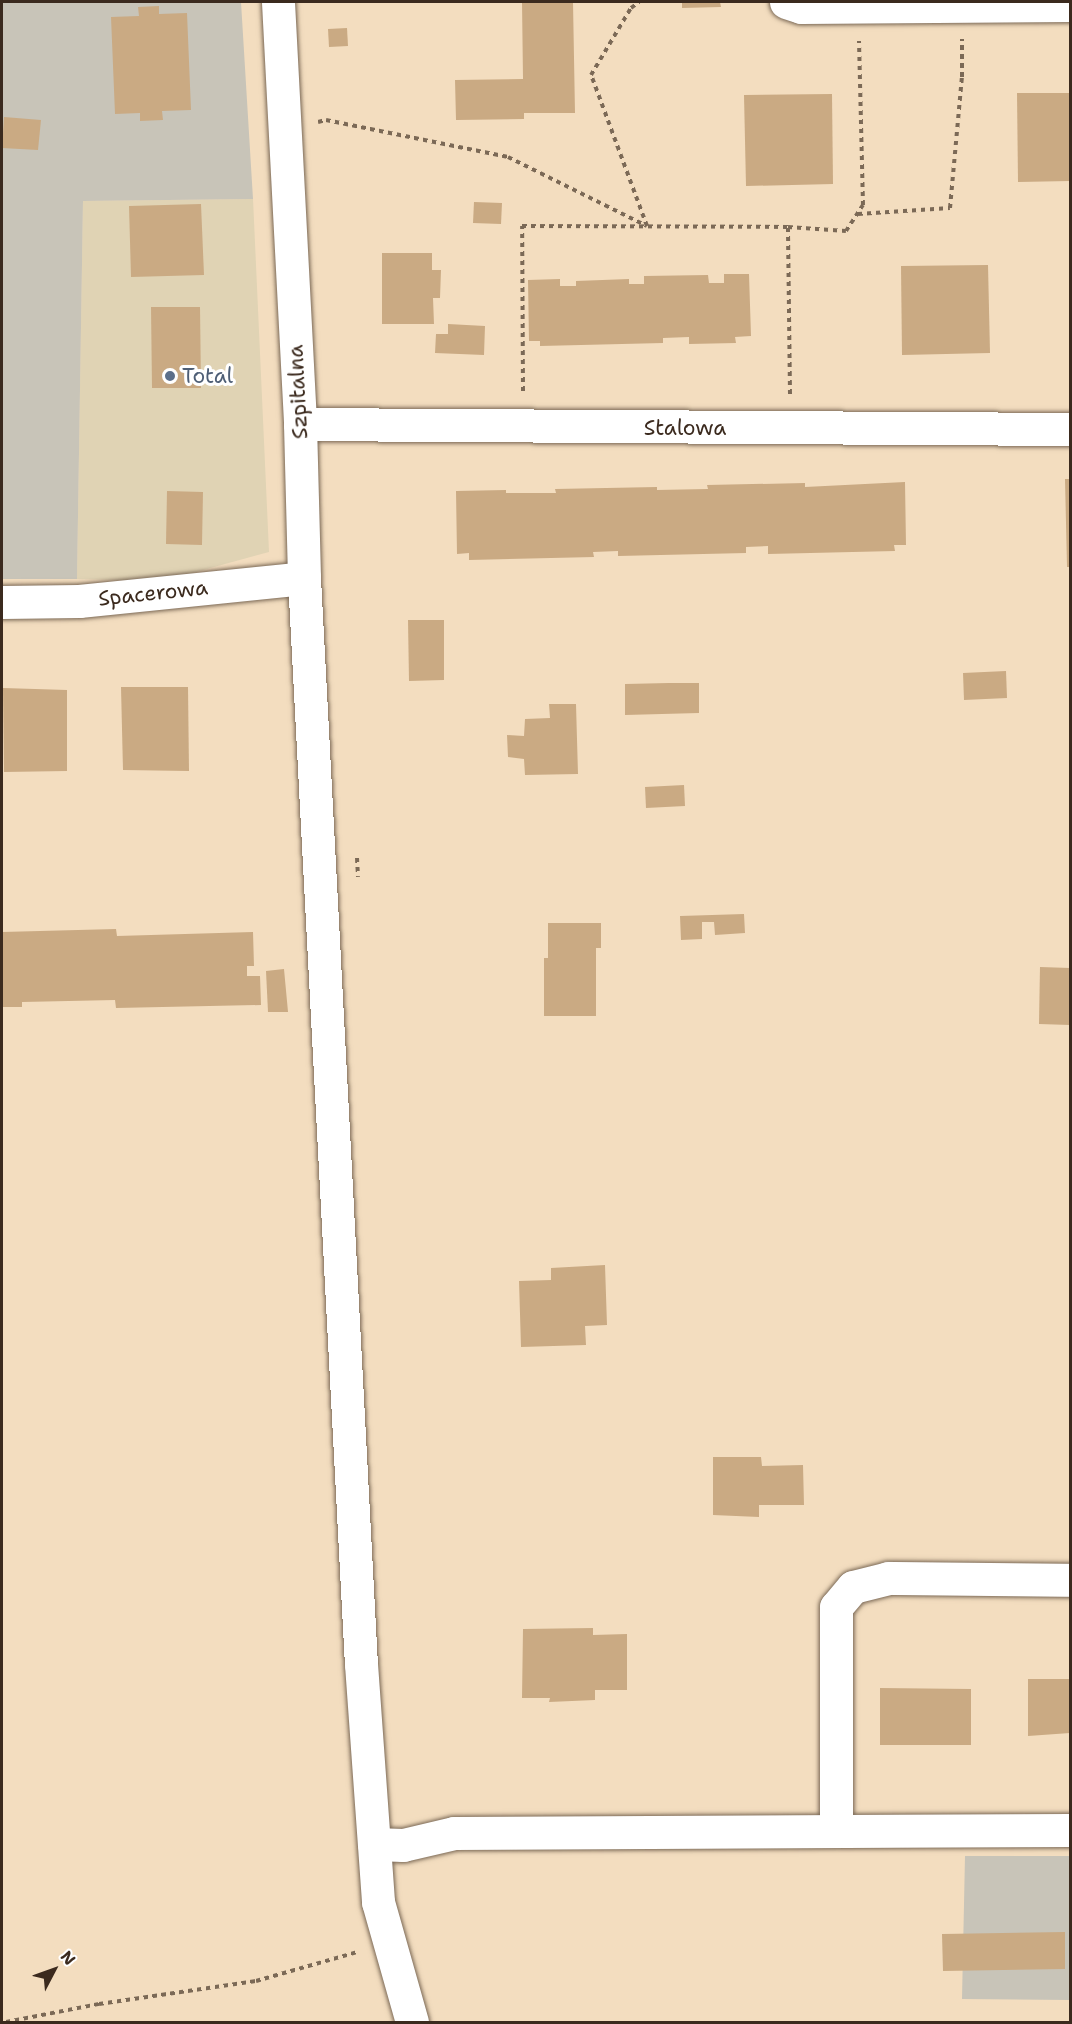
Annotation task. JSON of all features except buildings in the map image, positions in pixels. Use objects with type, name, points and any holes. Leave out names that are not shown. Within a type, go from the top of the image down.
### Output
[{"type":"street","name":"Szpitalna","points":[[278,2],[300,424],[304,578],[317,782],[345,1387],[374,1844],[378,1902],[411,2022]]},
{"type":"street","points":[[786,2],[801,7],[1069,4]]},
{"type":"street","name":"Stalowa","points":[[300,424],[1071,429]]},
{"type":"street","name":"Spacerowa","points":[[2,602],[79,601],[304,578]]},
{"type":"street","points":[[836,1830],[836,1607],[852,1587],[888,1578],[1071,1580]]},
{"type":"street","points":[[374,1844],[403,1845],[454,1833],[1071,1830]]},
{"type":"path","points":[[639,2],[631,8],[591,75],[646,226]]},
{"type":"path","points":[[857,214],[950,208],[962,77],[963,5]]},
{"type":"path","points":[[523,427],[522,226],[788,226],[846,231],[863,205],[857,6]]},
{"type":"path","points":[[285,131],[326,120],[508,157],[646,226]]},
{"type":"path","points":[[788,226],[791,428]]},
{"type":"path","points":[[6,2022],[99,2004],[256,1981],[389,1943]]},
{"type":"shaded area","points":[[2,2],[241,2],[253,199],[83,201],[77,579],[2,579]]},
{"type":"shaded area","name":"Total","points":[[253,199],[269,552],[163,581],[77,579],[83,201]]},
{"type":"shaded area","points":[[965,1856],[1070,1856],[1070,2000],[962,1999]]},
{"type":"place","name":"Total","points":[[170,376]]}]
